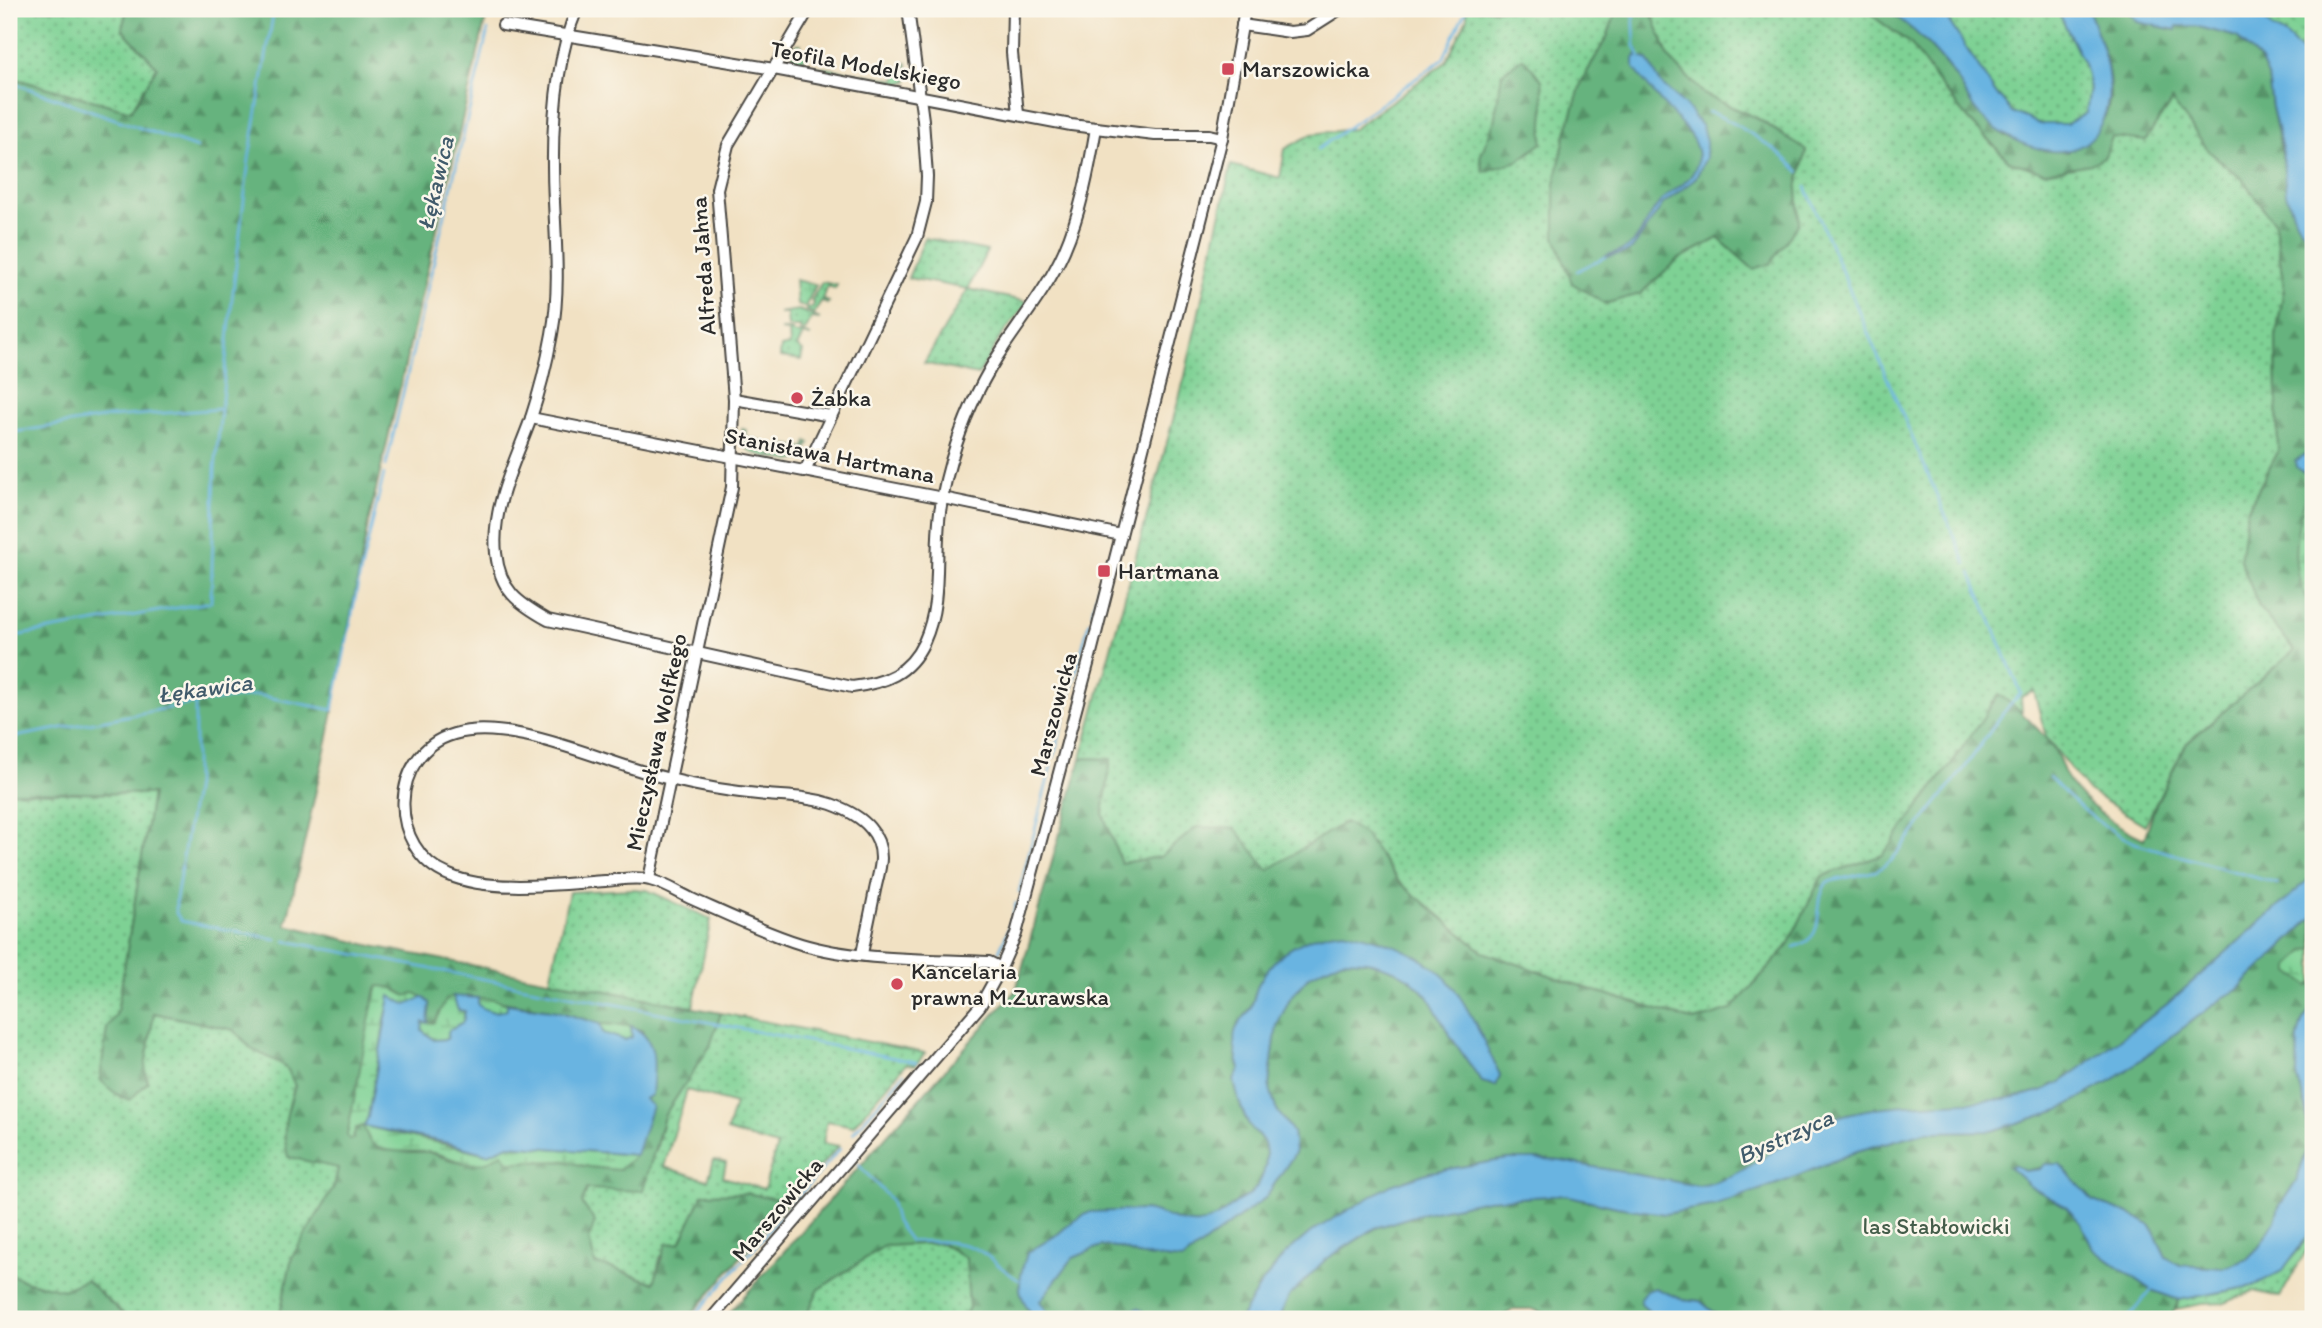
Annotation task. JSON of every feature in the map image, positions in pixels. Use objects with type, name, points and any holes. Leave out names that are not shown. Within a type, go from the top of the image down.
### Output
[{"type":"street","points":[[577,9],[568,34],[558,83],[553,163],[558,247],[557,290],[552,334],[531,418],[498,514],[495,551],[500,573],[509,592],[523,606],[548,620],[852,687],[880,684],[904,669],[923,645],[934,617],[943,498],[955,446],[990,368],[1033,307],[1064,252],[1084,191],[1096,128]]},
{"type":"street","name":"Alfreda Jahna","points":[[734,459],[734,399],[718,189],[728,145],[808,9]]},
{"type":"street","points":[[805,471],[917,237],[926,202],[927,176],[908,9]]},
{"type":"street","points":[[1013,9],[1012,53],[1018,114]]},
{"type":"street","name":"Marszowicka","points":[[711,1319],[979,1006],[1016,934],[1223,138],[1245,9]]},
{"type":"street","points":[[1242,25],[1290,32],[1307,30],[1340,9]]},
{"type":"street","name":"Teofila Modelskiego","points":[[503,25],[774,69],[1096,128],[1155,135],[1209,135],[1223,138]]},
{"type":"street","points":[[734,399],[831,416]]},
{"type":"street","name":"Stanisława Hartmana","points":[[531,418],[1121,535]]},
{"type":"street","name":"Mieczysława Wolfkego","points":[[734,459],[732,487],[649,879],[752,926],[802,944],[831,951],[862,954],[989,962],[1000,968]]},
{"type":"street","points":[[649,879],[519,885],[451,877],[430,864],[411,841],[404,821],[405,787],[416,762],[431,746],[445,737],[471,730],[495,731],[540,740],[669,779],[764,795],[806,798],[832,805],[853,814],[870,827],[879,842],[881,859],[862,954]]},
{"type":"green space","points":[[9,9],[127,9],[122,29],[157,67],[131,111],[9,77]]},
{"type":"green space","points":[[127,9],[488,9],[368,524],[329,732],[286,925],[377,947],[721,1013],[710,1046],[664,1116],[643,1191],[587,1189],[582,1203],[595,1222],[589,1239],[595,1264],[654,1283],[666,1244],[680,1243],[703,1194],[745,1193],[788,1201],[688,1319],[279,1319],[292,1257],[334,1187],[338,1168],[288,1157],[286,1121],[295,1086],[288,1070],[280,1063],[253,1050],[234,1030],[154,1013],[145,1067],[148,1082],[130,1100],[114,1092],[100,1079],[107,1028],[117,1013],[152,794],[9,792],[9,77],[131,111],[157,67],[122,29]],"holes":[[[376,989],[397,990],[406,996],[430,1003],[428,1023],[433,1023],[466,996],[557,1011],[600,1024],[631,1026],[643,1031],[646,1102],[619,1170],[564,1161],[509,1162],[502,1153],[483,1163],[454,1161],[428,1152],[408,1152],[369,1140],[364,1126],[356,1128],[353,1139],[349,1139],[347,1136]]]},
{"type":"green space","points":[[1467,9],[1617,9],[1607,37],[1582,81],[1565,137],[1555,185],[1640,294],[1677,260],[1718,238],[1753,269],[1799,223],[1797,188],[1806,150],[1757,118],[1705,95],[1669,58],[1652,9],[1868,9],[1874,17],[1911,44],[1969,120],[2009,161],[2044,172],[2105,156],[2112,137],[2172,100],[2210,152],[2243,180],[2275,224],[2284,288],[2276,337],[2278,452],[2247,510],[2260,609],[2296,650],[2186,744],[2145,825],[2087,790],[2046,737],[2034,691],[2021,697],[2022,712],[1999,695],[1883,855],[1822,876],[1787,947],[1731,1010],[1695,1021],[1592,990],[1483,952],[1399,882],[1365,835],[1268,871],[1197,827],[1160,857],[1121,863],[1103,814],[1111,759],[1081,758],[1185,376],[1231,165],[1280,178],[1285,149],[1312,134],[1353,129],[1446,62],[1467,19]]},
{"type":"green space","points":[[1617,9],[1652,9],[1669,58],[1705,95],[1756,118],[1806,150],[1797,188],[1799,223],[1770,264],[1753,269],[1718,238],[1677,260],[1640,294],[1605,304],[1572,283],[1555,237],[1555,184],[1565,137],[1582,81],[1607,37]]},
{"type":"green space","points":[[1868,9],[1885,9],[1909,25],[1959,81],[1976,111],[2005,136],[2040,149],[2068,152],[2095,128],[2106,114],[2109,74],[2088,9],[2126,9],[2138,22],[2175,30],[2176,26],[2195,26],[2237,37],[2261,61],[2268,76],[2296,221],[2313,244],[2313,876],[2166,1005],[2060,1084],[2051,1085],[2045,1090],[2012,1098],[1820,1123],[1749,1169],[1717,1183],[1699,1186],[1561,1161],[1534,1159],[1508,1159],[1430,1172],[1392,1185],[1311,1232],[1285,1254],[1259,1287],[1240,1319],[1142,1319],[1132,1310],[1125,1315],[1105,1319],[1052,1319],[1040,1301],[1073,1258],[1101,1246],[1117,1247],[1138,1255],[1182,1260],[1265,1198],[1295,1153],[1293,1132],[1276,1109],[1269,1085],[1277,1025],[1290,998],[1308,977],[1322,969],[1343,960],[1367,961],[1394,970],[1410,979],[1428,996],[1449,1034],[1482,1082],[1496,1086],[1500,1075],[1467,1009],[1452,986],[1373,937],[1260,982],[1250,1008],[1235,1032],[1240,1070],[1234,1080],[1244,1115],[1264,1144],[1265,1167],[1254,1190],[1218,1216],[1209,1221],[1191,1223],[1142,1210],[1073,1221],[1058,1234],[1027,1253],[1027,1308],[1036,1319],[963,1319],[969,1307],[966,1258],[941,1243],[884,1246],[818,1290],[805,1319],[724,1319],[1016,990],[1081,758],[1111,759],[1103,814],[1121,863],[1160,857],[1197,827],[1235,828],[1268,870],[1345,822],[1365,835],[1399,882],[1483,952],[1592,990],[1695,1021],[1731,1010],[1787,947],[1822,876],[1883,855],[1999,694],[2044,736],[2058,757],[2068,780],[2085,800],[2113,822],[2144,839],[2156,804],[2186,744],[2295,650],[2260,609],[2240,560],[2247,511],[2278,452],[2276,337],[2284,288],[2275,224],[2243,180],[2210,152],[2172,101],[2145,141],[2112,137],[2105,156],[2091,164],[2044,172],[2009,161],[1969,120],[1911,44],[1874,17]]},
{"type":"green space","points":[[1941,9],[2057,9],[2084,64],[2090,88],[2086,113],[2067,124],[2040,124],[2012,112],[1994,91]]},
{"type":"green space","points":[[2257,9],[2269,12],[2313,9],[2313,59],[2285,35],[2272,28]]},
{"type":"green space","points":[[797,44],[801,44],[800,53],[805,54],[803,64],[896,80],[899,70],[903,71],[907,63],[908,81],[898,84],[801,67],[794,63],[792,56]]},
{"type":"green space","points":[[1523,58],[1542,80],[1542,143],[1518,161],[1483,172],[1480,157],[1494,122],[1502,73]]},
{"type":"green space","points":[[925,238],[987,251],[968,289],[908,278]]},
{"type":"green space","points":[[795,280],[816,285],[805,307],[797,305]]},
{"type":"green space","points":[[822,282],[837,285],[835,289],[828,286],[822,299],[829,302],[827,304],[821,301],[814,314],[806,310],[808,307],[812,308],[814,303],[811,301]]},
{"type":"green space","points":[[968,289],[1028,302],[1000,338],[978,375],[924,363]]},
{"type":"green space","points":[[799,310],[820,319],[812,318],[805,331],[800,327],[788,327],[787,313],[779,313]]},
{"type":"green space","points":[[780,330],[792,330],[792,333],[800,332],[811,336],[803,334],[797,347],[803,351],[801,360],[780,357],[781,347],[790,345],[789,331]]},
{"type":"green space","points":[[742,429],[746,430],[745,437],[762,441],[761,451],[772,453],[771,458],[753,453],[745,447]]},
{"type":"green space","points":[[807,441],[810,443],[800,459],[792,461],[773,458],[774,454],[785,455],[787,445],[805,448]]},
{"type":"green space","points":[[2311,477],[2312,492],[2304,533],[2313,533],[2313,606],[2298,576],[2296,560],[2298,526]]},
{"type":"green space","points":[[9,792],[152,794],[117,1013],[107,1028],[113,1089],[121,1098],[148,1082],[145,1067],[154,1013],[234,1030],[253,1050],[307,1049],[287,1115],[286,1143],[289,1157],[338,1167],[334,1187],[292,1257],[279,1319],[128,1319],[86,1280],[63,1290],[24,1281],[9,1273]]},
{"type":"green space","points":[[647,890],[711,919],[693,1007],[550,980],[569,892]]},
{"type":"green space","name":"las Stabłowicki","points":[[2313,917],[2313,949],[2306,950],[2309,986],[2313,982],[2313,1006],[2302,1022],[2298,1037],[2297,1076],[2306,1108],[2309,1144],[2296,1181],[2279,1207],[2275,1221],[2259,1247],[2246,1260],[2223,1268],[2180,1265],[2166,1257],[2151,1226],[2134,1216],[2093,1201],[2060,1164],[2024,1171],[2014,1165],[2031,1187],[2065,1206],[2081,1223],[2093,1249],[2151,1290],[2179,1300],[2170,1319],[1722,1319],[1700,1301],[1681,1299],[1655,1288],[1642,1305],[1657,1319],[1561,1319],[1532,1309],[1514,1309],[1499,1319],[1278,1319],[1290,1295],[1325,1260],[1378,1227],[1420,1214],[1487,1200],[1565,1195],[1665,1214],[1716,1205],[1788,1180],[1857,1151],[1925,1132],[1992,1131],[2059,1110],[2119,1076],[2224,997],[2236,991]]},
{"type":"green space","points":[[2313,949],[2313,982],[2309,986],[2290,972],[2290,966],[2306,950]]},
{"type":"green space","points":[[378,986],[390,987],[406,996],[415,993],[423,997],[407,1006],[391,997],[364,1126],[487,1154],[509,1145],[636,1155],[619,1170],[564,1161],[509,1162],[502,1153],[475,1164],[429,1152],[379,1148],[371,1142],[363,1126],[356,1128],[352,1139],[349,1139],[347,1136]]},
{"type":"green space","points":[[453,996],[458,1010],[465,1011],[463,1022],[449,1030],[447,1039],[434,1040],[422,1030],[422,1022],[434,1023],[446,1000]]},
{"type":"green space","points":[[478,998],[507,1004],[507,1009],[489,1011],[478,1005]]},
{"type":"green space","points":[[721,1013],[925,1053],[916,1065],[906,1064],[853,1126],[827,1121],[823,1143],[839,1146],[788,1201],[745,1193],[691,1222],[680,1244],[660,1257],[655,1283],[595,1265],[589,1239],[594,1222],[582,1203],[587,1189],[608,1189],[656,1151],[664,1116],[710,1046]],"holes":[[[687,1090],[735,1104],[727,1131],[777,1146],[764,1189],[723,1177],[726,1163],[714,1160],[708,1180],[664,1167]]]},
{"type":"green space","points":[[600,1024],[631,1026],[632,1037],[625,1040],[603,1033]]},
{"type":"green space","points":[[2313,1225],[2313,1239],[2280,1297],[2253,1291],[2225,1303],[2176,1309],[2179,1300],[2241,1288],[2273,1274],[2288,1263]]},
{"type":"green space","points":[[941,1243],[966,1258],[969,1308],[963,1319],[805,1319],[818,1290],[884,1246]]},
{"type":"green space","points":[[9,1273],[24,1281],[63,1290],[86,1280],[128,1319],[9,1319]]},
{"type":"water","points":[[1885,9],[1941,9],[1994,91],[2012,112],[2040,124],[2067,124],[2086,113],[2090,88],[2084,64],[2057,9],[2088,9],[2108,70],[2108,101],[2097,131],[2085,143],[2070,150],[2054,151],[2036,148],[2002,133],[1972,106],[1955,76],[1931,47]]},
{"type":"water","points":[[2126,9],[2257,9],[2272,28],[2285,35],[2308,57],[2313,77],[2313,244],[2296,221],[2286,194],[2282,149],[2268,76],[2261,61],[2237,37],[2195,26],[2177,26],[2176,30],[2138,22]]},
{"type":"water","points":[[1638,52],[1638,56],[1648,60],[1661,84],[1685,105],[1702,127],[1706,141],[1706,158],[1695,179],[1663,204],[1633,248],[1602,258],[1631,245],[1657,205],[1691,176],[1698,161],[1689,133],[1634,68],[1634,59]]},
{"type":"water","points":[[2306,454],[2313,457],[2313,478],[2296,467],[2295,461]]},
{"type":"water","points":[[2313,876],[2313,917],[2236,991],[2224,997],[2119,1076],[2059,1110],[1992,1131],[1925,1132],[1857,1151],[1788,1180],[1716,1205],[1665,1214],[1565,1195],[1487,1200],[1420,1214],[1375,1228],[1325,1260],[1290,1295],[1278,1319],[1240,1319],[1259,1287],[1285,1254],[1311,1232],[1391,1185],[1430,1172],[1508,1159],[1534,1159],[1561,1161],[1699,1186],[1732,1175],[1805,1131],[1844,1115],[1891,1106],[2010,1098],[2044,1090],[2060,1083],[2166,1005]]},
{"type":"water","points":[[1344,931],[1404,950],[1444,976],[1461,998],[1500,1075],[1496,1086],[1482,1082],[1449,1034],[1428,996],[1410,979],[1394,970],[1367,961],[1343,960],[1322,969],[1308,977],[1290,998],[1277,1025],[1269,1085],[1276,1109],[1293,1132],[1295,1153],[1265,1198],[1182,1260],[1138,1255],[1117,1247],[1101,1246],[1073,1258],[1040,1301],[1052,1319],[1036,1319],[1024,1302],[1020,1288],[1027,1253],[1058,1234],[1073,1221],[1090,1212],[1142,1210],[1183,1222],[1209,1221],[1249,1195],[1258,1185],[1266,1153],[1263,1141],[1244,1115],[1236,1092],[1234,1080],[1240,1069],[1234,1046],[1235,1032],[1250,1009],[1259,983],[1274,962],[1306,940]]},
{"type":"water","points":[[390,996],[407,1005],[423,997],[430,1003],[428,1023],[423,1022],[422,1030],[434,1040],[447,1039],[449,1030],[463,1022],[465,1011],[458,1010],[453,996],[478,998],[478,1005],[492,1012],[507,1009],[507,1004],[557,1011],[600,1024],[603,1033],[625,1040],[632,1037],[631,1026],[647,1038],[651,1046],[654,1075],[652,1095],[644,1099],[652,1106],[636,1155],[509,1145],[487,1154],[364,1126],[368,1117]]},
{"type":"water","points":[[2313,1006],[2313,1225],[2282,1271],[2253,1286],[2179,1300],[2151,1290],[2093,1249],[2081,1223],[2065,1206],[2031,1187],[2009,1167],[2014,1165],[2024,1171],[2040,1169],[2044,1164],[2060,1164],[2093,1201],[2134,1216],[2151,1226],[2166,1257],[2180,1265],[2223,1268],[2246,1260],[2259,1247],[2275,1221],[2279,1207],[2296,1181],[2309,1144],[2306,1108],[2297,1076],[2298,1037],[2302,1022]]},
{"type":"water","points":[[1655,1288],[1681,1299],[1700,1301],[1722,1319],[1657,1319],[1642,1305],[1640,1299],[1646,1291]]},
{"type":"water","points":[[1138,1308],[1144,1312],[1142,1318],[1147,1319],[1104,1319]]},
{"type":"waterway","points":[[232,299],[249,159],[274,9]]},
{"type":"waterway","points":[[424,9],[491,18],[493,9]]},
{"type":"waterway","points":[[1318,149],[1443,59],[1464,9]]},
{"type":"waterway","points":[[1633,9],[1635,46],[1640,57]]},
{"type":"waterway","name":"Łękawica","points":[[386,466],[488,30]]},
{"type":"waterway","points":[[9,76],[13,83],[197,148]]},
{"type":"waterway","points":[[1708,112],[1730,121],[1756,138],[1799,172]]},
{"type":"waterway","points":[[1806,187],[1966,564]]},
{"type":"waterway","points":[[1577,271],[1605,257]]},
{"type":"waterway","points":[[9,637],[211,602],[215,469],[232,301]]},
{"type":"waterway","points":[[9,433],[109,417],[221,409]]},
{"type":"waterway","name":"Łękawica","points":[[9,738],[190,704],[257,695],[333,710],[360,575],[384,474]]},
{"type":"waterway","points":[[1794,947],[1812,936],[1818,920],[1822,892],[1827,882],[1876,871],[1891,861],[2021,693],[1971,573]]},
{"type":"waterway","points":[[1092,612],[1099,584]]},
{"type":"waterway","points":[[1054,757],[1089,622]]},
{"type":"waterway","points":[[195,704],[195,785],[176,913],[181,921],[276,939]]},
{"type":"waterway","points":[[1019,892],[1051,767]]},
{"type":"waterway","points":[[2049,777],[2089,814],[2135,843],[2278,884]]},
{"type":"waterway","points":[[999,951],[1016,903]]},
{"type":"waterway","points":[[286,941],[916,1062]]},
{"type":"waterway","points":[[853,1133],[904,1074]]},
{"type":"waterway","points":[[692,1319],[840,1149]]},
{"type":"waterway","points":[[858,1164],[890,1199],[896,1222],[910,1241],[970,1246],[1019,1280]]},
{"type":"waterway","points":[[2127,1319],[2151,1290]]},
{"type":"place","name":"Marszowicka","points":[[1228,69]]},
{"type":"place","name":"Żabka","points":[[797,398]]},
{"type":"place","name":"Hartmana","points":[[1104,571]]},
{"type":"place","name":"Kancelaria prawna M.Zurawska","points":[[897,984]]},
{"type":"water label","name":"Bystrzyca","points":[[1785,1136]]}]
